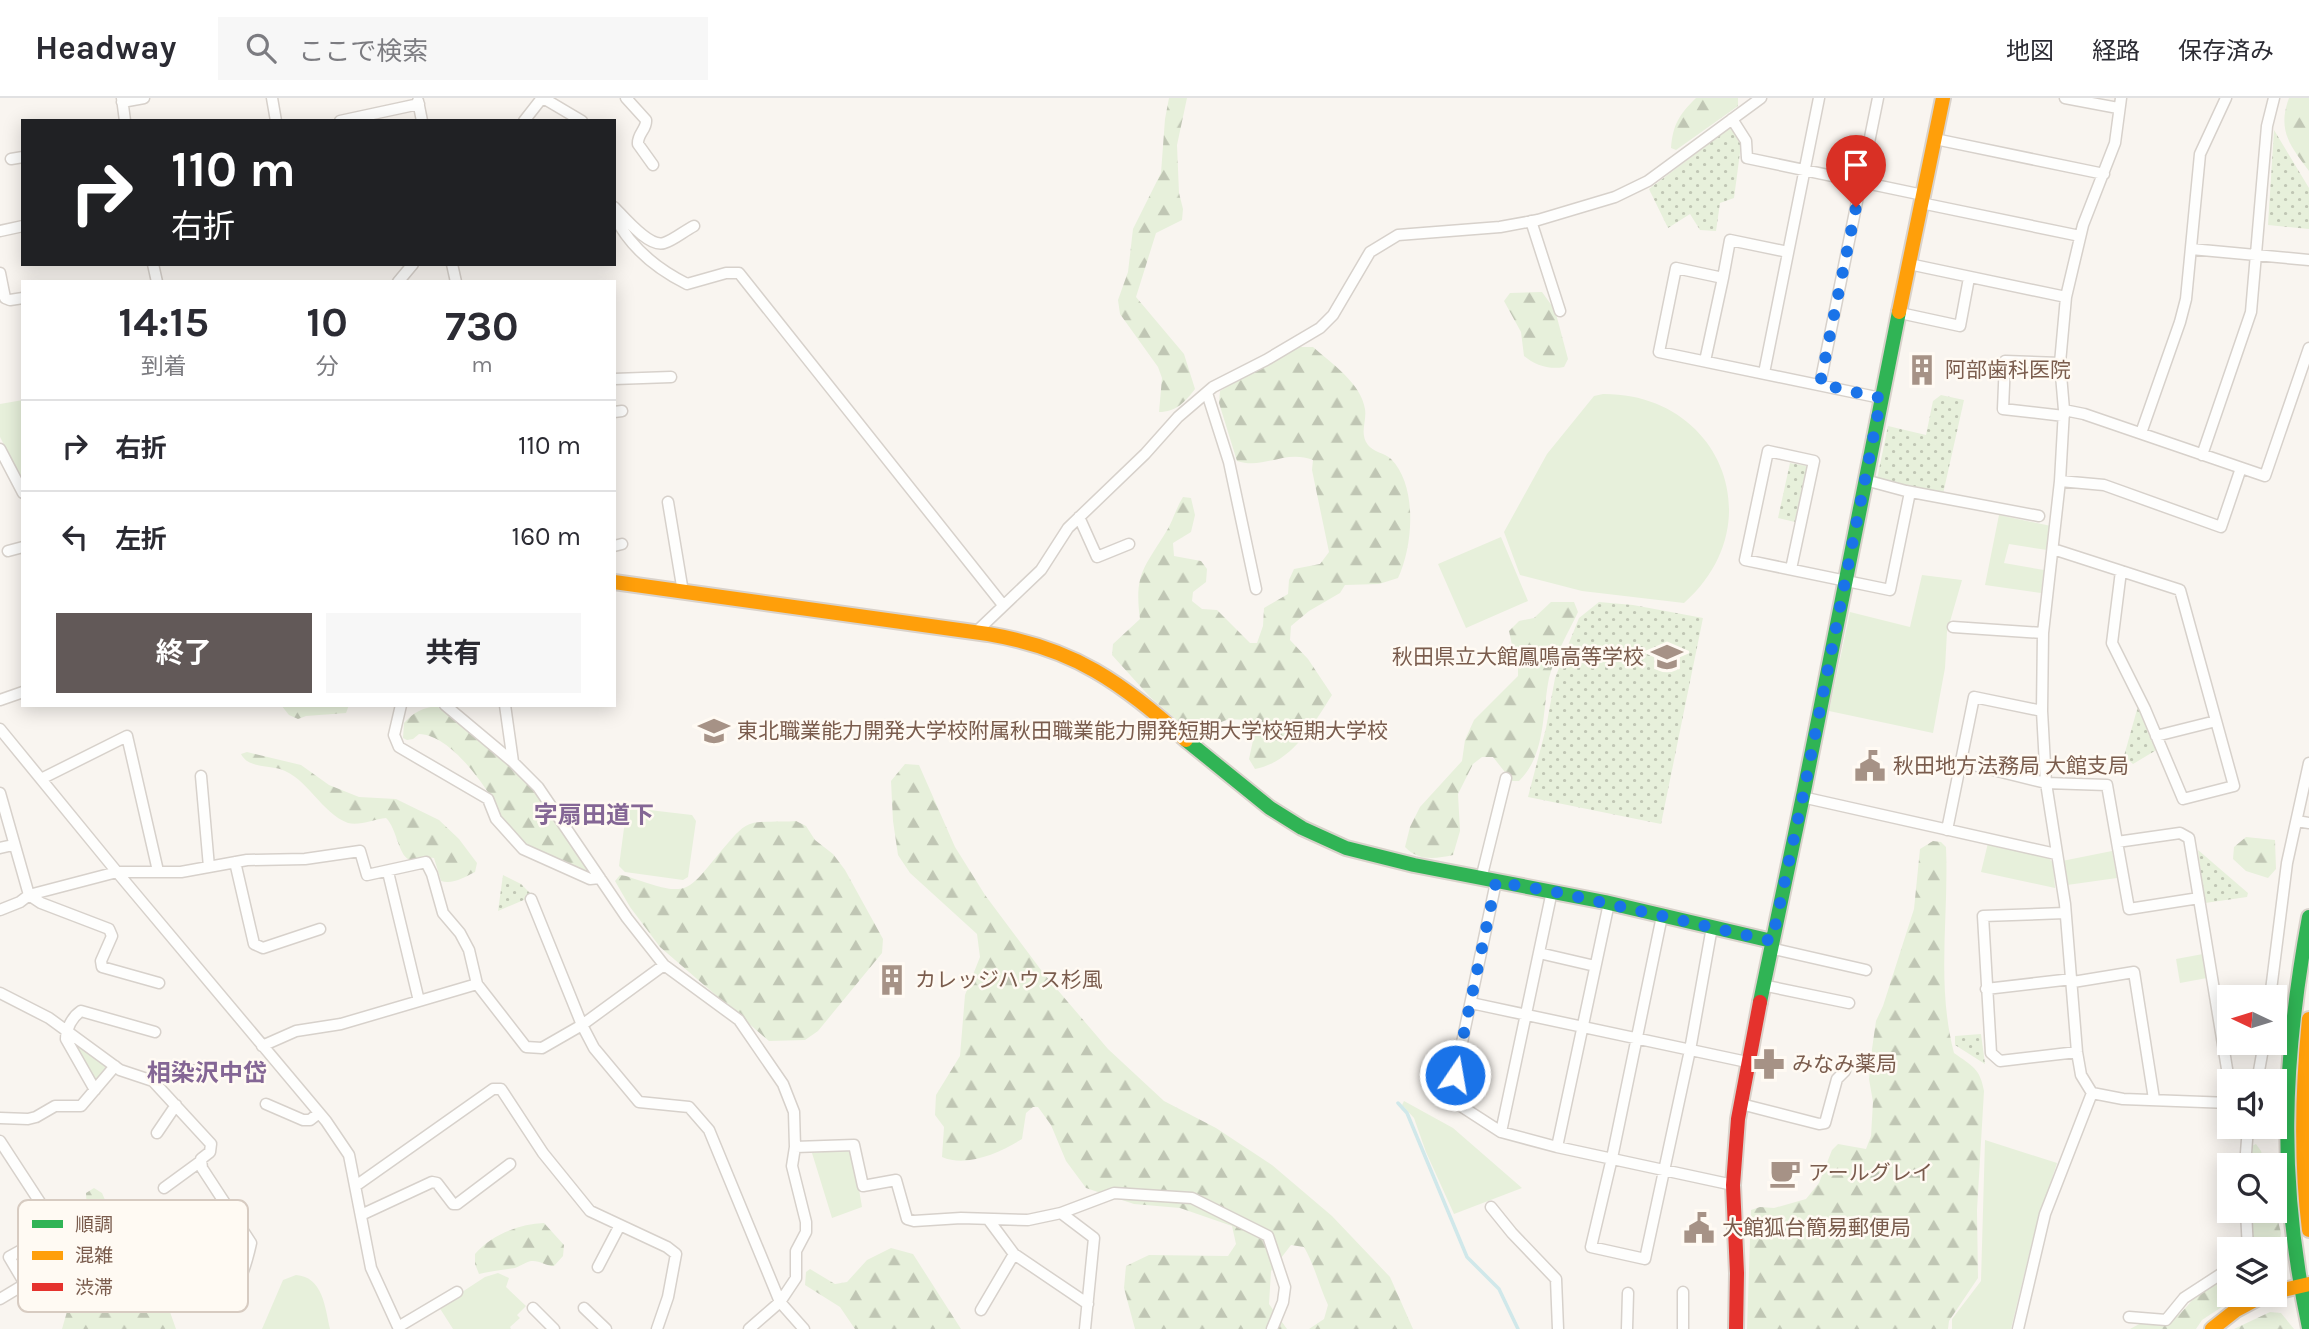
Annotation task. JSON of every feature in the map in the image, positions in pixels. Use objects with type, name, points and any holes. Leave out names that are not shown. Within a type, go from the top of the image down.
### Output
[{"type":"main road","points":[[1736,1329],[1737,1273],[1733,1185],[1747,1062],[1944,98]]},
{"type":"main road","points":[[616,582],[976,632],[1059,652],[1088,665],[1132,694],[1270,810],[1337,845],[1373,856],[1488,881],[1552,891],[1712,927],[1771,944]]},
{"type":"main road","points":[[2309,917],[2293,1017],[2286,1117],[2289,1197],[2309,1328]]},
{"type":"main road","points":[[2309,1019],[2302,1131],[2309,1230]]},
{"type":"main road","points":[[2212,1329],[2240,1307]]},
{"type":"street","points":[[125,119],[122,100],[144,98]]},
{"type":"street","points":[[272,98],[276,119]]},
{"type":"street","points":[[526,119],[543,98],[579,119]]},
{"type":"street","points":[[626,98],[646,120],[647,125],[637,139],[653,165]]},
{"type":"street","points":[[976,632],[1041,570],[1068,528],[1145,454],[1178,417],[1206,393],[1320,328],[1333,315],[1370,252],[1398,235],[1500,227],[1615,197],[1648,181],[1761,98]]},
{"type":"street","points":[[1764,373],[1819,98]]},
{"type":"street","points":[[1820,384],[1878,98]]},
{"type":"street","points":[[2065,98],[2119,103],[2115,144],[2080,236],[2066,297],[2060,363],[2064,413],[2060,481],[2043,633],[2042,711],[2046,783],[2073,981],[2077,1052],[2081,1075],[2092,1093],[2123,1099],[2217,1102]]},
{"type":"street","points":[[2140,433],[2186,299],[2200,154],[2226,98]]},
{"type":"street","points":[[2202,455],[2251,312],[2267,126],[2274,98]]},
{"type":"street","points":[[348,119],[419,101],[422,119]]},
{"type":"street","points":[[1732,119],[1746,141],[1747,158],[1861,182],[2080,236]]},
{"type":"street","points":[[1935,139],[2104,174]]},
{"type":"street","points":[[11,159],[21,157]]},
{"type":"street","points":[[616,209],[647,240],[656,244],[663,244],[694,226]]},
{"type":"street","points":[[616,219],[632,242],[651,261],[687,284],[726,273],[739,273],[848,406],[1003,605]]},
{"type":"street","points":[[1531,221],[1560,311]]},
{"type":"street","points":[[0,231],[21,226]]},
{"type":"street","points":[[1705,361],[1730,240],[1788,252]]},
{"type":"street","points":[[2191,249],[2309,260]]},
{"type":"street","points":[[1909,264],[2066,297]]},
{"type":"street","points":[[400,280],[411,266]]},
{"type":"street","points":[[1723,278],[1676,268],[1659,352],[1881,398]]},
{"type":"street","points":[[0,273],[5,298],[21,298]]},
{"type":"street","points":[[1899,313],[1960,326],[1969,278]]},
{"type":"street","points":[[2060,363],[2005,361],[2003,409],[2084,414],[2265,476],[2309,348]]},
{"type":"street","points":[[616,379],[671,377]]},
{"type":"street","points":[[1206,393],[1229,462],[1256,589]]},
{"type":"street","points":[[0,449],[21,488]]},
{"type":"street","points":[[1791,569],[1814,461],[1768,451],[1745,560],[1889,590],[1910,492]]},
{"type":"street","points":[[2060,481],[2104,485],[2221,527],[2241,468]]},
{"type":"street","points":[[1865,480],[1910,492],[2039,516]]},
{"type":"street","points":[[668,502],[683,592]]},
{"type":"street","points":[[1079,517],[1097,557],[1129,544]]},
{"type":"street","points":[[8,551],[21,548]]},
{"type":"street","points":[[2053,549],[2180,590],[2234,786],[2183,799],[2112,643],[2121,571]]},
{"type":"street","points":[[1953,627],[2043,633]]},
{"type":"street","points":[[0,700],[21,693]]},
{"type":"street","points":[[1947,830],[1974,697],[2042,711]]},
{"type":"street","points":[[401,707],[394,736],[399,747],[488,799],[496,819],[523,849],[590,880],[600,878]]},
{"type":"street","points":[[447,707],[513,762],[538,787],[627,918],[664,965],[739,1020],[783,1084],[794,1112],[795,1147],[792,1166],[806,1232],[796,1251],[796,1278],[780,1302],[749,1329]]},
{"type":"street","points":[[505,707],[513,762]]},
{"type":"street","points":[[2156,736],[2216,720]]},
{"type":"street","points":[[0,729],[319,1113],[349,1155],[357,1185],[371,1268],[399,1328],[457,1292]]},
{"type":"street","points":[[41,779],[127,736],[158,871]]},
{"type":"street","points":[[1961,762],[2046,783],[2107,785],[2129,909],[2199,898]]},
{"type":"street","points":[[2272,985],[2287,863],[2309,764]]},
{"type":"street","points":[[201,776],[209,867]]},
{"type":"street","points":[[1506,778],[1471,1003],[1450,1099],[1501,1132],[1557,1147],[1733,1185]]},
{"type":"street","points":[[0,793],[29,895],[41,903],[108,929],[112,936],[101,961],[102,967],[159,983]]},
{"type":"street","points":[[1802,797],[2056,854]]},
{"type":"street","points":[[2297,821],[2309,823]]},
{"type":"street","points":[[2117,842],[2180,833],[2189,838],[2227,1069]]},
{"type":"street","points":[[0,848],[13,845]]},
{"type":"street","points":[[0,910],[29,895],[117,872],[181,872],[235,862],[305,859],[360,851],[367,875],[426,862],[443,913],[460,933],[469,950],[477,984],[526,1047],[542,1048],[582,1025],[664,965]]},
{"type":"street","points":[[235,862],[254,944],[263,948],[320,929]]},
{"type":"street","points":[[388,872],[419,1001]]},
{"type":"street","points":[[1501,1132],[1552,891]]},
{"type":"street","points":[[531,899],[594,1048],[639,1102],[688,1107],[709,1130],[780,1302],[804,1329]]},
{"type":"street","points":[[1557,1147],[1609,904]]},
{"type":"street","points":[[2065,913],[1983,916],[1991,1053],[2000,1061],[2077,1052]]},
{"type":"street","points":[[1662,916],[1591,1247],[1645,1259],[1690,1050],[1712,927]]},
{"type":"street","points":[[1771,944],[1866,970]]},
{"type":"street","points":[[1539,953],[1595,966]]},
{"type":"street","points":[[1986,989],[2134,972],[2154,1099]]},
{"type":"street","points":[[262,1046],[296,1031],[341,1024],[477,984]]},
{"type":"street","points":[[1762,985],[1849,1003]]},
{"type":"street","points":[[0,993],[49,1018],[120,1070],[153,1081],[211,1143],[210,1152],[201,1161],[164,1188]]},
{"type":"street","points":[[1471,1003],[1747,1062]]},
{"type":"street","points":[[95,1090],[66,1039],[66,1031],[77,1014],[81,1011],[155,1032]]},
{"type":"street","points":[[0,1118],[28,1119],[55,1106],[81,1107],[115,1066]]},
{"type":"street","points":[[153,1081],[161,1077],[183,1075],[207,1066]]},
{"type":"street","points":[[1741,1104],[1819,1124],[1825,1123],[1837,1079],[1844,1071]]},
{"type":"street","points":[[357,1185],[493,1089],[501,1089],[542,1153],[590,1211],[667,1247],[676,1254],[666,1307],[657,1329]]},
{"type":"street","points":[[2018,1329],[2045,1214],[2092,1093]]},
{"type":"street","points":[[266,1104],[303,1120],[310,1120],[319,1113]]},
{"type":"street","points":[[157,1133],[176,1105]]},
{"type":"street","points":[[0,1141],[38,1200]]},
{"type":"street","points":[[795,1147],[854,1145],[863,1186],[896,1180],[907,1219],[914,1221],[961,1218],[1028,1220],[1061,1213],[1114,1193],[1192,1198],[1268,1236],[1285,1287],[1283,1303],[1272,1329]]},
{"type":"street","points":[[201,1161],[202,1168],[222,1200]]},
{"type":"street","points":[[361,1214],[432,1182],[437,1183],[453,1204],[457,1204],[510,1164]]},
{"type":"street","points":[[1491,1207],[1556,1279],[1558,1329]]},
{"type":"street","points":[[1061,1213],[1094,1238],[1085,1329]]},
{"type":"street","points":[[988,1219],[1014,1254],[1088,1304]]},
{"type":"street","points":[[598,1267],[620,1225]]},
{"type":"street","points":[[18,1252],[9,1257],[18,1272]]},
{"type":"street","points":[[981,1310],[1014,1254]]},
{"type":"street","points":[[2129,1317],[2166,1320],[2184,1298],[2217,1276]]},
{"type":"street","points":[[0,1299],[18,1288]]},
{"type":"street","points":[[1683,1292],[1683,1329]]},
{"type":"street","points":[[1627,1329],[1628,1293]]},
{"type":"street","points":[[533,1308],[554,1329]]},
{"type":"street","points":[[584,1308],[606,1329]]},
{"type":"green space","points":[[1169,98],[1187,98],[1177,145],[1182,220],[1156,233],[1136,297],[1184,354],[1195,389],[1180,405],[1159,412],[1162,378],[1158,367],[1120,314],[1118,300],[1128,272],[1133,229],[1161,173]]},
{"type":"green space","points":[[1696,98],[1738,98],[1738,106],[1676,150],[1671,148],[1678,120]]},
{"type":"green space","points":[[2289,98],[2309,98],[2309,171],[2287,137],[2284,119]]},
{"type":"green space","points":[[1731,127],[1741,145],[1734,198],[1720,203],[1716,231],[1700,230],[1690,214],[1668,228],[1649,189]]},
{"type":"green space","points":[[2274,130],[2309,188],[2309,229],[2268,225]]},
{"type":"green space","points":[[1542,292],[1555,310],[1568,359],[1564,367],[1543,366],[1524,356],[1521,332],[1504,301],[1510,293]]},
{"type":"green space","points":[[1295,347],[1313,347],[1344,374],[1358,391],[1365,409],[1365,441],[1391,459],[1406,485],[1409,534],[1398,578],[1379,584],[1345,585],[1340,593],[1309,611],[1291,626],[1290,640],[1308,659],[1332,695],[1309,730],[1291,750],[1280,759],[1255,769],[1249,759],[1255,731],[1247,720],[1229,719],[1206,728],[1185,727],[1150,697],[1112,655],[1113,644],[1140,619],[1138,591],[1142,572],[1183,497],[1191,498],[1195,515],[1191,532],[1173,543],[1174,556],[1201,561],[1207,569],[1206,582],[1193,592],[1192,601],[1202,609],[1217,610],[1250,643],[1257,643],[1263,626],[1264,608],[1288,594],[1289,580],[1294,569],[1320,564],[1329,552],[1312,470],[1313,460],[1293,457],[1256,463],[1237,461],[1219,403],[1220,391]]},
{"type":"green space","points":[[1603,394],[1644,399],[1678,415],[1704,439],[1721,468],[1729,501],[1726,536],[1711,571],[1684,603],[1582,591],[1520,575],[1504,532],[1547,454],[1594,396]]},
{"type":"green space","points":[[1941,395],[1964,400],[1943,494],[1877,479],[1888,426],[1926,435],[1933,401]]},
{"type":"green space","points":[[21,400],[21,479],[0,437],[0,404]]},
{"type":"green space","points":[[1790,463],[1807,466],[1795,522],[1778,518]]},
{"type":"green space","points":[[1999,515],[2051,526],[2047,550],[2009,544],[2004,563],[2044,570],[2041,593],[1985,585]]},
{"type":"green space","points":[[1501,537],[1528,601],[1466,628],[1438,564]]},
{"type":"green space","points":[[1922,575],[1962,580],[1947,632],[1945,668],[1933,733],[1829,711],[1850,612],[1910,627]]},
{"type":"green space","points":[[1551,602],[1574,602],[1578,612],[1549,678],[1539,746],[1528,771],[1519,781],[1512,781],[1493,757],[1482,757],[1473,764],[1458,794],[1460,831],[1453,855],[1433,858],[1415,855],[1405,847],[1410,827],[1420,807],[1462,761],[1465,740],[1474,720],[1518,676],[1518,650],[1512,645],[1509,631],[1519,621],[1534,618]]},
{"type":"green space","points":[[1599,602],[1633,605],[1703,618],[1661,824],[1528,797],[1546,728],[1555,678],[1579,618]]},
{"type":"green space","points":[[2138,706],[2158,749],[2133,764],[2124,756]]},
{"type":"green space","points":[[283,707],[348,707],[346,713],[298,719],[289,715]]},
{"type":"green space","points":[[438,707],[529,781],[591,869],[587,875],[538,851],[512,833],[479,780],[461,758],[441,741],[419,734],[413,739],[403,738],[404,723],[427,708]]},
{"type":"green space","points":[[247,752],[301,765],[329,785],[359,797],[396,799],[439,820],[459,839],[477,863],[475,872],[454,881],[441,881],[434,858],[407,858],[386,818],[348,823],[330,812],[290,773],[248,762],[241,754]]},
{"type":"green space","points":[[905,764],[919,765],[955,847],[985,895],[1044,974],[1108,1049],[1164,1101],[1216,1128],[1272,1165],[1332,1216],[1390,1277],[1413,1329],[1309,1329],[1324,1319],[1328,1305],[1304,1247],[1291,1245],[1271,1271],[1269,1304],[1287,1329],[1135,1329],[1124,1288],[1126,1266],[1149,1255],[1228,1256],[1236,1244],[1232,1226],[1180,1208],[1134,1204],[1086,1188],[1066,1161],[1051,1125],[1038,1107],[1033,1107],[1026,1113],[1022,1139],[1014,1144],[973,1160],[942,1157],[944,1127],[935,1115],[936,1095],[960,1056],[965,995],[980,957],[977,934],[910,873],[898,855],[891,781]]},
{"type":"green space","points":[[632,808],[692,815],[696,821],[688,877],[683,880],[625,872],[619,866],[626,813]]},
{"type":"green space","points":[[796,821],[806,826],[815,840],[833,854],[845,870],[883,939],[882,953],[818,1031],[805,1040],[769,1041],[660,947],[630,907],[615,881],[620,875],[664,888],[686,887],[703,873],[739,831],[749,824]]},
{"type":"green space","points":[[2246,837],[2275,840],[2276,869],[2268,878],[2246,871],[2233,859],[2234,847]]},
{"type":"green space","points":[[1933,841],[1941,842],[1946,847],[1944,976],[1954,1053],[1977,1072],[1984,1091],[1977,1210],[1978,1278],[1949,1321],[1948,1329],[1747,1329],[1751,1210],[1760,1207],[1774,1208],[1806,1199],[1819,1183],[1832,1150],[1838,1144],[1866,1149],[1871,1136],[1873,1102],[1869,1079],[1876,1021],[1914,909],[1920,849]]},
{"type":"green space","points":[[1988,843],[2046,855],[2053,863],[2055,888],[1981,872]]},
{"type":"green space","points":[[2198,850],[2248,893],[2247,897],[2205,903]]},
{"type":"green space","points":[[2112,851],[2117,878],[2067,885],[2062,861]]},
{"type":"green space","points":[[503,875],[521,884],[533,896],[498,911]]},
{"type":"green space","points":[[2203,954],[2207,978],[2180,983],[2176,959]]},
{"type":"green space","points":[[1981,1034],[1985,1064],[1955,1045],[1955,1036]]},
{"type":"green space","points":[[80,1043],[107,1064],[107,1069],[96,1084],[74,1048]]},
{"type":"green space","points":[[1404,1101],[1453,1128],[1522,1188],[1454,1214],[1414,1118],[1402,1105]]},
{"type":"green space","points":[[1985,1140],[2057,1163],[2033,1238],[2011,1329],[1952,1329],[1952,1319],[1981,1281]]},
{"type":"green space","points":[[2256,1144],[2262,1153],[2251,1153],[2252,1146]]},
{"type":"green space","points":[[846,1150],[853,1154],[862,1207],[832,1218],[812,1153]]},
{"type":"green space","points":[[94,1188],[102,1193],[105,1200],[87,1200],[86,1193]]},
{"type":"green space","points":[[544,1223],[564,1245],[563,1256],[554,1266],[531,1261],[515,1268],[479,1274],[475,1254],[489,1241],[515,1228]]},
{"type":"green space","points":[[2251,1223],[2278,1223],[2280,1237],[2251,1237]]},
{"type":"green space","points":[[891,1248],[913,1254],[961,1329],[855,1329],[840,1307],[805,1285],[806,1272],[810,1269],[835,1284],[847,1282],[867,1260]]},
{"type":"green space","points":[[498,1273],[509,1278],[506,1287],[526,1306],[517,1315],[520,1318],[511,1329],[453,1329],[439,1307],[485,1277]]},
{"type":"green space","points":[[296,1275],[312,1281],[317,1287],[330,1329],[262,1329],[283,1280]]},
{"type":"green space","points":[[2217,1282],[2217,1307],[2222,1307],[2202,1320],[2196,1329],[2130,1329],[2143,1322],[2167,1322],[2180,1314],[2196,1296]]},
{"type":"green space","points":[[67,1312],[170,1312],[176,1329],[62,1329]]},
{"type":"green space","points":[[2270,1312],[2281,1313],[2294,1329],[2234,1329]]},
{"type":"waterway","points":[[1398,1103],[1407,1113],[1467,1257],[1499,1289],[1518,1329]]},
{"type":"traffic: fast","points":[[1760,1002],[1899,312]]},
{"type":"traffic: fast","points":[[1186,740],[1270,808],[1302,828],[1346,848],[1414,865],[1605,902],[1772,941]]},
{"type":"traffic: fast","points":[[2309,917],[2293,1022],[2287,1122],[2292,1223],[2309,1328]]},
{"type":"traffic: slow","points":[[1899,312],[1943,98]]},
{"type":"traffic: slow","points":[[616,582],[1019,640],[1072,659],[1095,671],[1140,701],[1186,740]]},
{"type":"traffic: slow","points":[[2309,1019],[2303,1125],[2309,1230]]},
{"type":"traffic: slow","points":[[2287,1289],[2309,1284]]},
{"type":"traffic: slow","points":[[2212,1329],[2242,1307]]},
{"type":"traffic: jam","points":[[1736,1329],[1737,1273],[1733,1185],[1738,1119],[1760,1002]]},
{"type":"place","name":"阿部歯科医院","points":[[1922,370]]},
{"type":"place","name":"秋田県立大館鳳鳴高等学校","points":[[1667,657]]},
{"type":"place","name":"東北職業能力開発大学校附属秋田職業能力開発短期大学校短期大学校","points":[[714,731]]},
{"type":"place","name":"秋田地方法務局 大館支局","points":[[1870,766]]},
{"type":"place","name":"カレッジハウス杉風","points":[[892,980]]},
{"type":"place","name":"みなみ薬局","points":[[1769,1064]]},
{"type":"place","name":"アールグレイ","points":[[1785,1173]]},
{"type":"place","name":"大館狐台簡易郵便局","points":[[1699,1228]]},
{"type":"district","name":"字扇田道下","points":[[594,815]]},
{"type":"district","name":"相染沢中岱","points":[[207,1073]]},
{"type":"route","points":[[1455,1075],[1496,882],[1552,891],[1772,941],[1881,398],[1820,384],[1856,207]]}]
